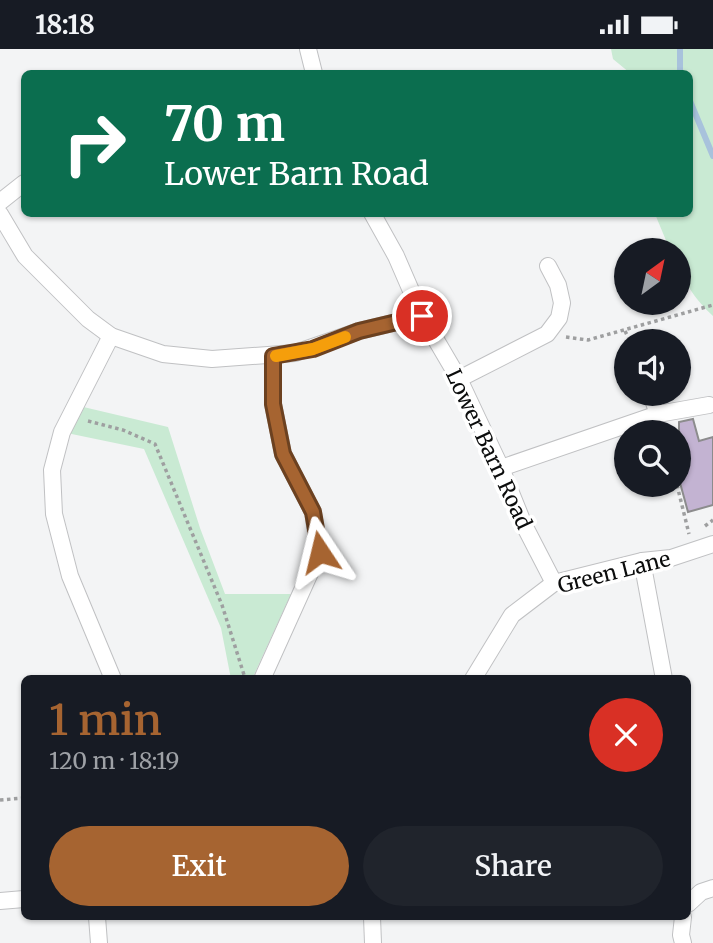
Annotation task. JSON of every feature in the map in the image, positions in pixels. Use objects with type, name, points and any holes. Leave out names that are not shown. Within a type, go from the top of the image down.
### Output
[{"type":"street","points":[[308,49],[313,70]]},
{"type":"street","points":[[0,202],[21,185]]},
{"type":"street","points":[[0,214],[25,256],[58,292],[88,319],[111,336],[163,354],[212,359],[273,356],[313,349],[359,331],[422,316]]},
{"type":"street","name":"Lower Barn Road","points":[[374,217],[396,256],[422,316],[459,379],[524,524],[554,583]]},
{"type":"street","points":[[459,379],[547,334],[559,318],[562,303],[558,285],[548,266]]},
{"type":"street","points":[[111,336],[62,432],[52,470],[54,514],[70,576],[111,675]]},
{"type":"street","points":[[264,675],[320,552],[313,512],[283,454],[273,404],[273,356]]},
{"type":"street","points":[[501,468],[658,414],[709,405]]},
{"type":"street","points":[[655,406],[658,414]]},
{"type":"street","name":"Green Lane","points":[[475,675],[512,615],[554,583],[642,561],[671,558],[713,544]]},
{"type":"street","points":[[642,561],[663,675]]},
{"type":"street","points":[[691,902],[701,892],[713,888]]},
{"type":"street","points":[[0,901],[21,899]]},
{"type":"street","points":[[97,920],[99,943]]},
{"type":"street","points":[[372,920],[373,943]]},
{"type":"street","points":[[683,920],[683,943]]},
{"type":"path","points":[[632,329],[713,305]]},
{"type":"path","points":[[547,334],[588,340],[614,334]]},
{"type":"path","points":[[69,417],[122,430],[155,444],[222,605],[244,675]]},
{"type":"path","points":[[680,497],[692,551]]},
{"type":"path","points":[[0,800],[21,798]]},
{"type":"green space","points":[[611,49],[713,49],[713,316],[691,290],[691,238],[665,238],[656,217],[693,217],[693,70],[626,70],[613,59]]},
{"type":"green space","points":[[75,405],[168,427],[200,528],[225,594],[291,594],[254,675],[230,675],[221,628],[144,449],[62,432]]},
{"type":"building","points":[[693,419],[699,441],[713,437],[713,505],[688,512],[684,497],[691,497],[691,420],[688,420]]},
{"type":"waterway","points":[[680,49],[680,70]]},
{"type":"waterway","points":[[693,108],[713,156]]},
{"type":"slow traffic","points":[[276,356],[313,349],[345,337]]},
{"type":"route","points":[[320,552],[313,512],[283,454],[273,404],[273,356],[313,349],[359,331],[422,316]]}]
